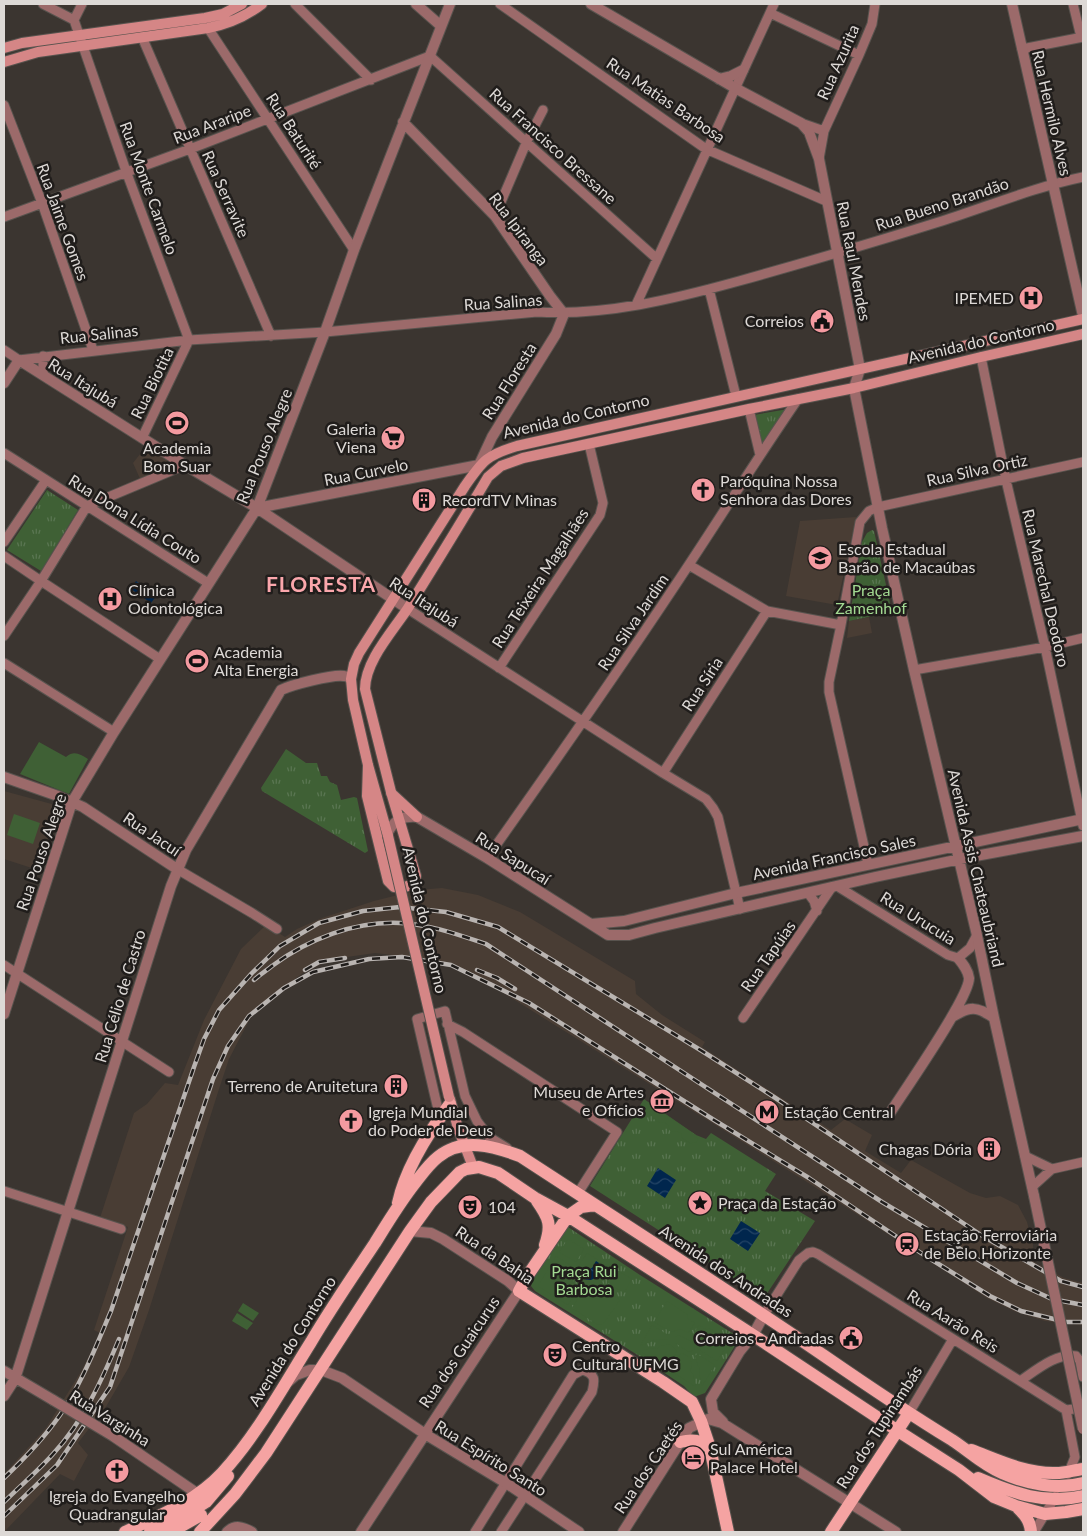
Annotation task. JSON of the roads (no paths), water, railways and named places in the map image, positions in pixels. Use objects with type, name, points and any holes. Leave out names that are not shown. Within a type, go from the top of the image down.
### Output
[{"type":"main road","points":[[4,48],[22,43],[204,18],[223,14],[242,4]]},
{"type":"main road","points":[[4,62],[38,52],[208,28],[240,19],[262,4]]},
{"type":"main road","name":"Avenida do Contorno","points":[[473,1167],[464,1146],[450,1100],[388,834],[352,700],[351,679],[354,664],[359,653],[479,465],[493,454],[517,446],[1083,318]]},
{"type":"main road","name":"Avenida do Contorno","points":[[399,819],[365,689],[365,682],[375,656],[408,608],[488,477],[495,470],[508,462],[523,458],[854,388],[1083,334]]},
{"type":"main road","points":[[479,465],[488,477]]},
{"type":"main road","points":[[368,765],[367,796],[388,881],[394,887],[410,886],[416,876],[399,819]]},
{"type":"main road","points":[[391,792],[417,817]]},
{"type":"main road","points":[[396,1208],[401,1186],[422,1146],[450,1100]]},
{"type":"main road","name":"Avenida dos Andradas","points":[[464,1146],[482,1144],[520,1156],[962,1446],[985,1465],[1003,1474],[1028,1482],[1052,1486],[1083,1483]]},
{"type":"main road","name":"Avenida do Contorno","points":[[125,1532],[176,1508],[198,1494],[221,1475],[242,1449],[284,1386],[396,1208],[422,1174],[438,1157],[464,1146]]},
{"type":"main road","points":[[200,1532],[235,1494],[266,1453],[410,1231],[431,1202],[466,1168],[473,1167],[486,1168],[498,1173],[535,1198],[568,1216],[959,1470],[994,1497],[1016,1506],[1045,1514],[1083,1509]]},
{"type":"main road","points":[[535,1198],[547,1215],[549,1225],[542,1254]]},
{"type":"main road","points":[[568,1216],[582,1207],[595,1205]]},
{"type":"main road","name":"Rua dos Guaicurus","points":[[519,1291],[568,1216]]},
{"type":"main road","name":"Rua da Bahia","points":[[519,1291],[692,1402],[710,1448],[728,1532]]},
{"type":"main road","name":"Rua dos Tupinambás","points":[[830,1532],[909,1413]]},
{"type":"main road","points":[[680,1442],[697,1440],[710,1448]]},
{"type":"main road","name":"Avenida dos Andradas","points":[[962,1446],[1005,1463],[1033,1471],[1056,1473],[1083,1469]]},
{"type":"main road","points":[[150,1532],[187,1514],[206,1502],[227,1478],[242,1449]]},
{"type":"main road","points":[[959,1470],[1017,1494],[1034,1498],[1054,1499],[1083,1496]]},
{"type":"main road","points":[[171,1532],[235,1494]]},
{"type":"main road","points":[[1016,1506],[1027,1517],[1032,1532]]},
{"type":"street","points":[[43,4],[74,20],[82,4]]},
{"type":"street","points":[[295,4],[371,80]]},
{"type":"street","points":[[416,4],[441,26]]},
{"type":"street","name":"Rua Pouso Alegre","points":[[4,1014],[72,802],[160,658],[257,508],[325,332],[354,250],[450,4]]},
{"type":"street","name":"Rua Matias Barbosa","points":[[500,4],[706,149],[826,201]]},
{"type":"street","points":[[591,4],[735,88],[801,123],[824,131]]},
{"type":"street","points":[[636,305],[774,4]]},
{"type":"street","name":"Rua Azurita","points":[[819,159],[824,131],[872,24],[875,4]]},
{"type":"street","name":"Rua Hermilo Alves","points":[[1012,4],[1083,318]]},
{"type":"street","points":[[1022,48],[1082,37],[1073,4]]},
{"type":"street","points":[[770,13],[859,55]]},
{"type":"street","name":"Rua Monte Carmelo","points":[[74,20],[126,171],[189,340]]},
{"type":"street","name":"Rua Baturité","points":[[208,28],[354,250]]},
{"type":"street","name":"Rua Serravite","points":[[142,37],[271,336]]},
{"type":"street","name":"Rua Araripe","points":[[4,217],[190,149],[430,56]]},
{"type":"street","name":"Rua Francisco Bressane","points":[[430,56],[656,258]]},
{"type":"street","points":[[719,78],[732,76],[743,70]]},
{"type":"street","name":"Rua Jaime Gomes","points":[[4,105],[42,203],[93,350]]},
{"type":"street","points":[[495,216],[527,141],[543,110]]},
{"type":"street","name":"Rua Ipiranga","points":[[404,122],[495,216],[564,314]]},
{"type":"street","points":[[801,123],[809,132],[819,159]]},
{"type":"street","name":"Rua Raul Mendes","points":[[819,159],[836,254],[860,369]]},
{"type":"street","name":"Rua Bueno Brandão","points":[[636,305],[709,289],[836,254],[1052,184],[1083,177]]},
{"type":"street","points":[[709,289],[736,396]]},
{"type":"street","name":"Rua Salinas","points":[[18,360],[189,340],[325,332],[537,312],[564,314],[636,305]]},
{"type":"street","name":"Rua Floresta","points":[[479,465],[490,441],[556,334],[564,314]]},
{"type":"street","name":"Rua Biotita","points":[[142,438],[189,340]]},
{"type":"street","name":"Rua Itajubá","points":[[4,350],[185,465],[257,508],[394,600],[706,799],[714,808],[718,818],[740,909]]},
{"type":"street","name":"Rua Salinas","points":[[43,356],[43,375]]},
{"type":"street","name":"Rua Marechal Deodoro","points":[[981,357],[1006,480],[1083,821]]},
{"type":"street","points":[[4,383],[18,360]]},
{"type":"street","name":"Avenida Assis Chateaubriand","points":[[860,369],[854,388],[878,507],[914,670],[977,935],[1083,1429]]},
{"type":"street","points":[[840,373],[854,388]]},
{"type":"street","name":"Rua Silva Jardim","points":[[487,858],[584,721],[798,399]]},
{"type":"street","points":[[749,409],[760,455]]},
{"type":"street","name":"Rua Teixeira Magalhães","points":[[499,668],[600,515],[603,504],[589,444]]},
{"type":"street","name":"Rua Dona Lídia Couto","points":[[4,454],[208,583]]},
{"type":"street","name":"Rua Silva Ortiz","points":[[878,507],[1083,462]]},
{"type":"street","points":[[4,636],[41,581],[87,506],[185,465]]},
{"type":"street","name":"Rua Curvelo","points":[[257,508],[479,465]]},
{"type":"street","points":[[4,542],[46,480]]},
{"type":"street","points":[[868,864],[828,692],[860,522],[868,511],[878,507]]},
{"type":"street","points":[[4,556],[160,658]]},
{"type":"street","points":[[689,565],[767,611],[841,625]]},
{"type":"street","name":"Rua Síria","points":[[663,773],[767,611]]},
{"type":"street","points":[[914,670],[1044,647],[1083,638]]},
{"type":"street","points":[[4,663],[114,732]]},
{"type":"street","name":"Rua Célio de Castro","points":[[4,1396],[15,1379],[177,869],[186,850],[281,690],[289,686],[333,677],[346,676],[351,679]]},
{"type":"street","name":"Rua Jacuí","points":[[4,776],[83,807],[177,869],[277,930]]},
{"type":"street","points":[[399,819],[417,817]]},
{"type":"street","name":"Rua Sapucaí","points":[[417,817],[487,858],[608,935]]},
{"type":"street","name":"Avenida do Contorno","points":[[388,834],[392,824],[399,819]]},
{"type":"street","name":"Avenida Francisco Sales","points":[[590,924],[624,921],[736,893],[868,864],[1083,821]]},
{"type":"street","name":"Avenida Francisco Sales","points":[[608,935],[629,935],[835,886],[1083,836]]},
{"type":"street","name":"Rua Tapúias","points":[[743,1018],[835,886]]},
{"type":"street","name":"Rua Urucuia","points":[[835,886],[948,955],[958,958],[970,948],[977,935]]},
{"type":"street","name":"Rua Tapúias","points":[[808,893],[814,901],[817,911]]},
{"type":"street","points":[[890,1113],[952,1018],[968,986],[969,978],[966,968],[958,958]]},
{"type":"street","points":[[4,965],[169,1072]]},
{"type":"street","points":[[952,1018],[962,1011],[973,1008],[984,1011],[994,1018]]},
{"type":"street","name":"Avenida do Contorno","points":[[440,1118],[417,1019],[445,1012],[448,1024]]},
{"type":"street","points":[[448,1024],[617,1132],[578,1193]]},
{"type":"street","points":[[448,1024],[465,1096],[476,1121],[489,1137],[520,1156]]},
{"type":"street","points":[[1025,1156],[1052,1169]]},
{"type":"street","points":[[1033,1192],[1052,1169],[1083,1162]]},
{"type":"street","points":[[4,1191],[120,1229]]},
{"type":"street","name":"Rua da Bahia","points":[[410,1231],[431,1233],[442,1239],[508,1281],[519,1291]]},
{"type":"street","name":"Rua Aarão Reis","points":[[764,1315],[799,1260],[808,1253],[813,1252],[1066,1410]]},
{"type":"street","name":"Rua dos Guaicurus","points":[[361,1532],[519,1291]]},
{"type":"street","points":[[764,1315],[711,1399],[713,1412],[728,1427],[896,1532]]},
{"type":"street","name":"Rua dos Tupinambás","points":[[909,1413],[953,1339]]},
{"type":"street","points":[[1020,1381],[1055,1359],[1072,1355],[1080,1360],[1083,1377]]},
{"type":"street","points":[[284,1386],[296,1376],[310,1370],[321,1370]]},
{"type":"street","name":"Rua Espírito Santo","points":[[321,1370],[342,1378],[425,1434],[579,1532]]},
{"type":"street","points":[[475,1532],[574,1375],[582,1370],[590,1372],[594,1378],[592,1392],[501,1532]]},
{"type":"street","name":"Rua Varginha","points":[[4,1371],[113,1436],[198,1494]]},
{"type":"street","points":[[1032,1532],[1054,1499],[1075,1457],[1066,1410],[1083,1408]]},
{"type":"street","name":"Rua dos Caetés","points":[[623,1532],[689,1428],[708,1419],[716,1420],[728,1427]]},
{"type":"street","points":[[227,1532],[236,1526],[243,1527],[252,1532]]},
{"type":"water","points":[[136,581],[157,595],[151,603],[131,589]]},
{"type":"water","points":[[658,1168],[676,1180],[665,1198],[647,1186]]},
{"type":"water","points":[[741,1221],[760,1233],[748,1251],[730,1239]]},
{"type":"water","points":[[596,1261],[599,1263],[595,1270],[595,1278],[586,1280],[585,1270],[592,1268]]},
{"type":"railway","points":[[4,1478],[34,1448],[54,1424],[68,1403],[88,1364],[111,1311],[204,1039],[219,1010],[252,973],[280,946],[319,923],[363,911],[400,907],[446,912],[498,927],[702,1051],[981,1235],[1061,1281],[1083,1287]]},
{"type":"railway","points":[[254,980],[286,956],[316,940],[366,925],[383,923],[422,925],[486,944],[882,1202],[1017,1283],[1052,1299],[1083,1305]]},
{"type":"railway","points":[[4,1516],[57,1465],[110,1387],[213,1079],[228,1046],[249,1016],[284,988],[313,972],[369,959],[402,957],[451,965],[529,1003],[809,1178],[924,1255],[990,1296],[1021,1311],[1066,1322],[1083,1322]]},
{"type":"railway","points":[[305,970],[319,962],[345,958]]},
{"type":"railway","points":[[477,970],[497,978],[515,989]]},
{"type":"railway","points":[[4,1502],[47,1460],[74,1428],[99,1385],[119,1339]]},
{"type":"place","name":"IPEMED","points":[[1031,298]]},
{"type":"place","name":"Correios","points":[[822,321]]},
{"type":"place","name":"Academia Bom Suar","points":[[177,423]]},
{"type":"place","name":"Galeria Viena","points":[[393,438]]},
{"type":"place","name":"Paróquina Nossa Senhora das Dores","points":[[703,490]]},
{"type":"place","name":"RecordTV Minas","points":[[424,500]]},
{"type":"place","name":"Escola Estadual Barão de Macaúbas","points":[[820,558]]},
{"type":"place","name":"Clínica Odontológica","points":[[110,599]]},
{"type":"place","name":"Academia Alta Energia","points":[[197,661]]},
{"type":"place","name":"Terreno de Aruitetura","points":[[396,1086]]},
{"type":"place","name":"Museu de Artes e Ofícios","points":[[662,1101]]},
{"type":"place","name":"Estação Central","points":[[767,1112]]},
{"type":"place","name":"Igreja Mundial do Poder de Deus","points":[[351,1121]]},
{"type":"place","name":"Chagas Dória","points":[[989,1149]]},
{"type":"place","name":"Praça da Estação","points":[[700,1203]]},
{"type":"place","name":"104","points":[[470,1207]]},
{"type":"place","name":"Estação Ferroviária de Belo Horizonte","points":[[907,1244]]},
{"type":"place","name":"Correios - Andradas","points":[[851,1338]]},
{"type":"place","name":"Centro Cultural UFMG","points":[[555,1355]]},
{"type":"place","name":"Sul América Palace Hotel","points":[[693,1458]]},
{"type":"place","name":"Igreja do Evangelho Quadrangular","points":[[117,1471]]},
{"type":"district","name":"FLORESTA","points":[[321,585]]},
{"type":"park label","name":"Praça Zamenhof","points":[[871,599]]},
{"type":"park label","name":"Praça Rui Barbosa","points":[[584,1280]]}]
